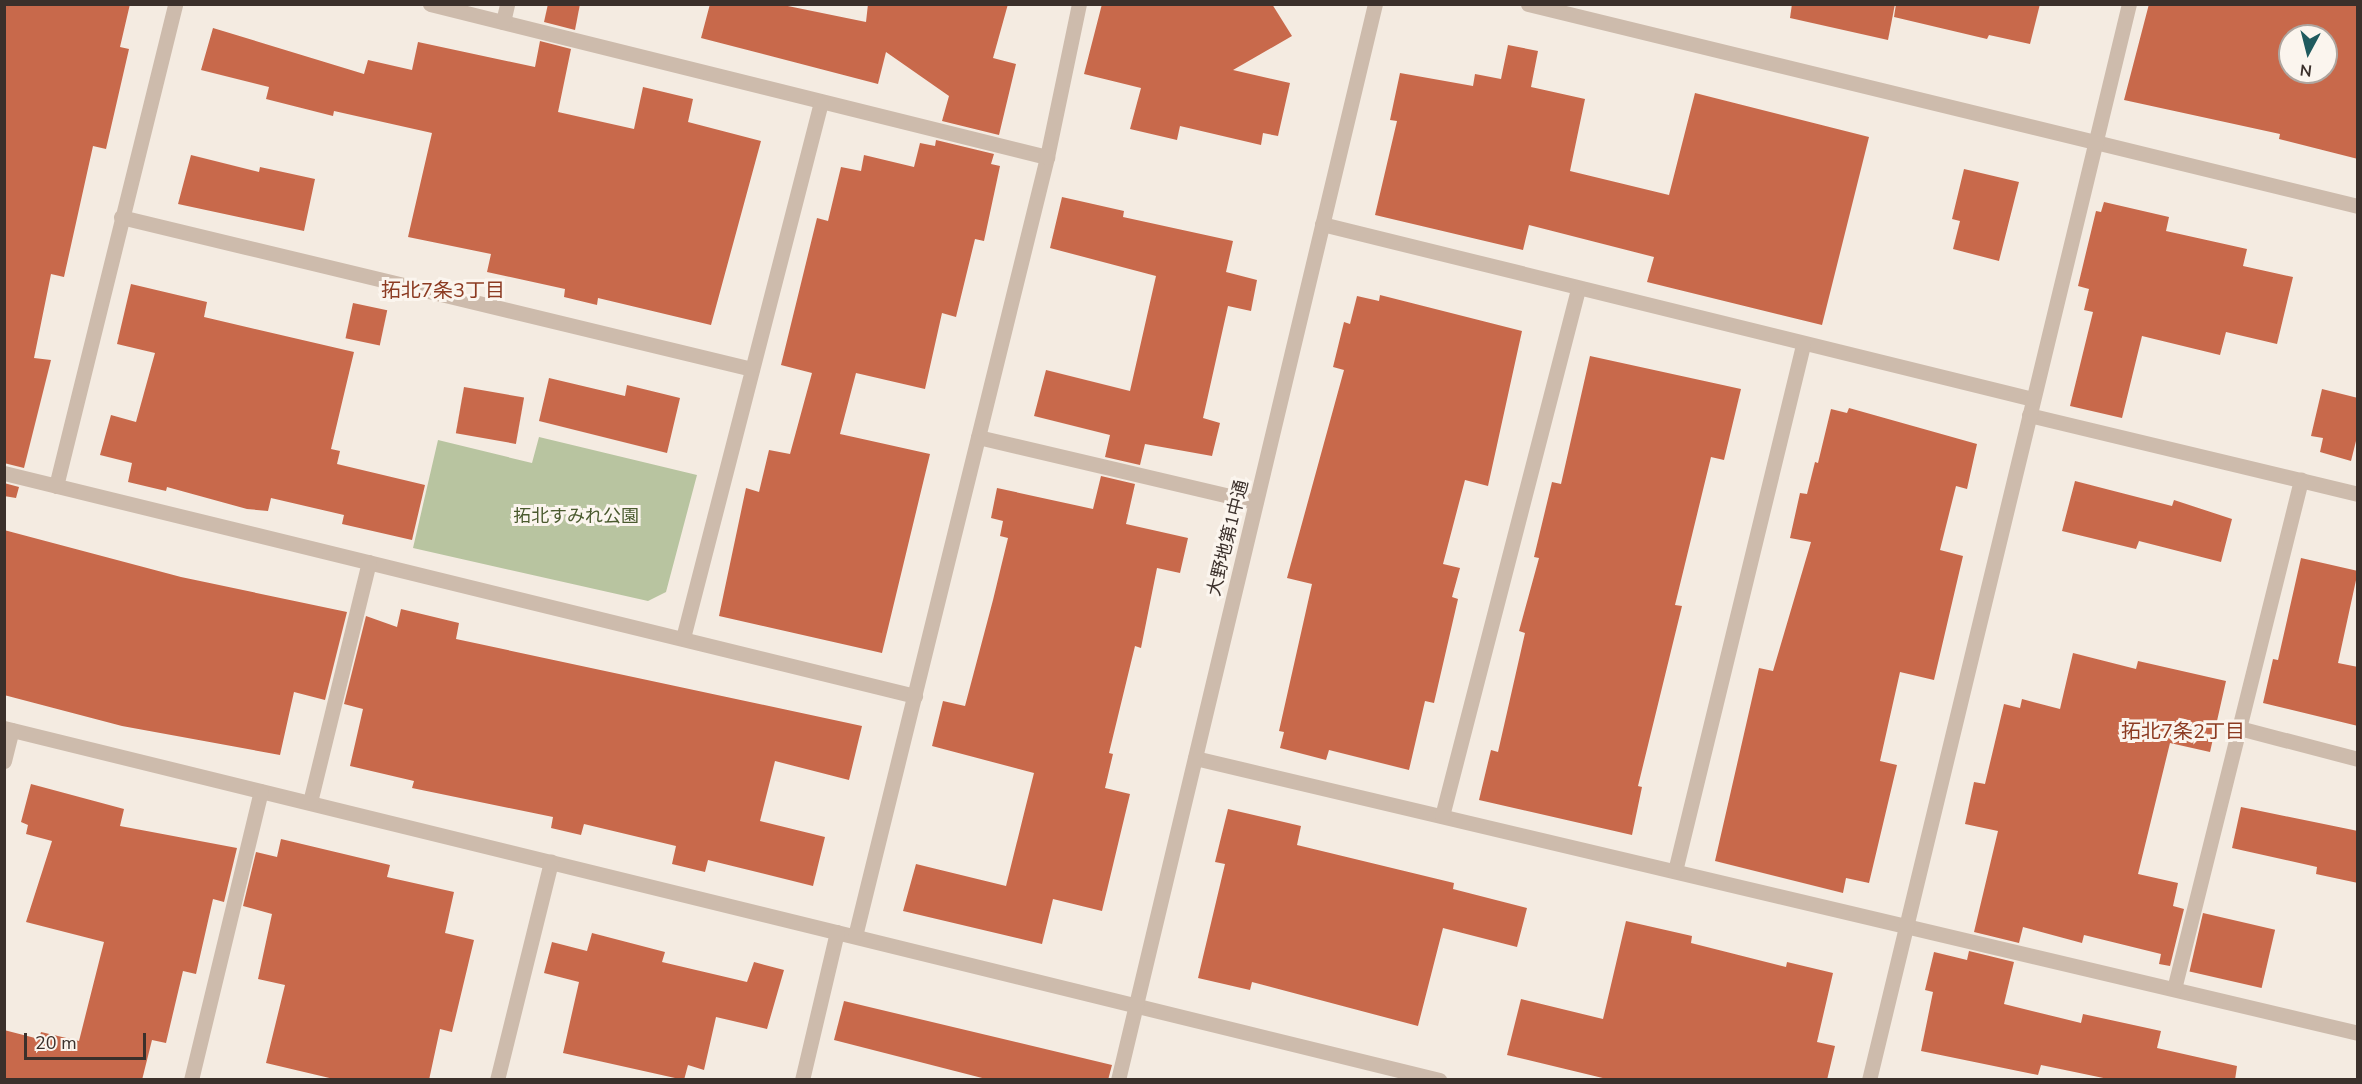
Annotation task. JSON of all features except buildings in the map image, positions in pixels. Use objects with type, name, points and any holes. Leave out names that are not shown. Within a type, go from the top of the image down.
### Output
[{"type":"street","points":[[56,486],[175,4]]},
{"type":"street","points":[[430,4],[1047,157]]},
{"type":"street","points":[[503,22],[507,4]]},
{"type":"street","points":[[855,936],[1047,157],[1079,4]]},
{"type":"street","name":"大野地第1中通","points":[[1118,1080],[1375,4]]},
{"type":"street","points":[[1528,4],[2358,206]]},
{"type":"street","points":[[1869,1080],[2129,4]]},
{"type":"street","points":[[683,638],[821,102]]},
{"type":"street","points":[[121,217],[752,369]]},
{"type":"street","points":[[1323,224],[1803,345],[2033,399]]},
{"type":"street","points":[[1442,816],[1578,289]]},
{"type":"street","points":[[1675,871],[1803,345]]},
{"type":"street","points":[[2029,415],[2358,494]]},
{"type":"street","points":[[978,437],[1256,502]]},
{"type":"street","points":[[4,473],[915,696]]},
{"type":"street","points":[[2174,989],[2301,480]]},
{"type":"street","points":[[310,802],[369,562]]},
{"type":"street","points":[[2239,728],[2358,759]]},
{"type":"street","points":[[4,761],[8,729],[1135,1005],[1397,1075],[1439,1080]]},
{"type":"street","points":[[1195,758],[2358,1033]]},
{"type":"street","points":[[191,1080],[261,791]]},
{"type":"street","points":[[497,1080],[551,862]]},
{"type":"street","points":[[802,1080],[837,932]]},
{"type":"green space","name":"拓北すみれ公園","points":[[539,437],[697,475],[666,592],[648,601],[413,548],[438,440],[532,463]]},
{"type":"district","name":"拓北7条3丁目","points":[[443,290]]},
{"type":"district","name":"拓北7条2丁目","points":[[2183,731]]}]
